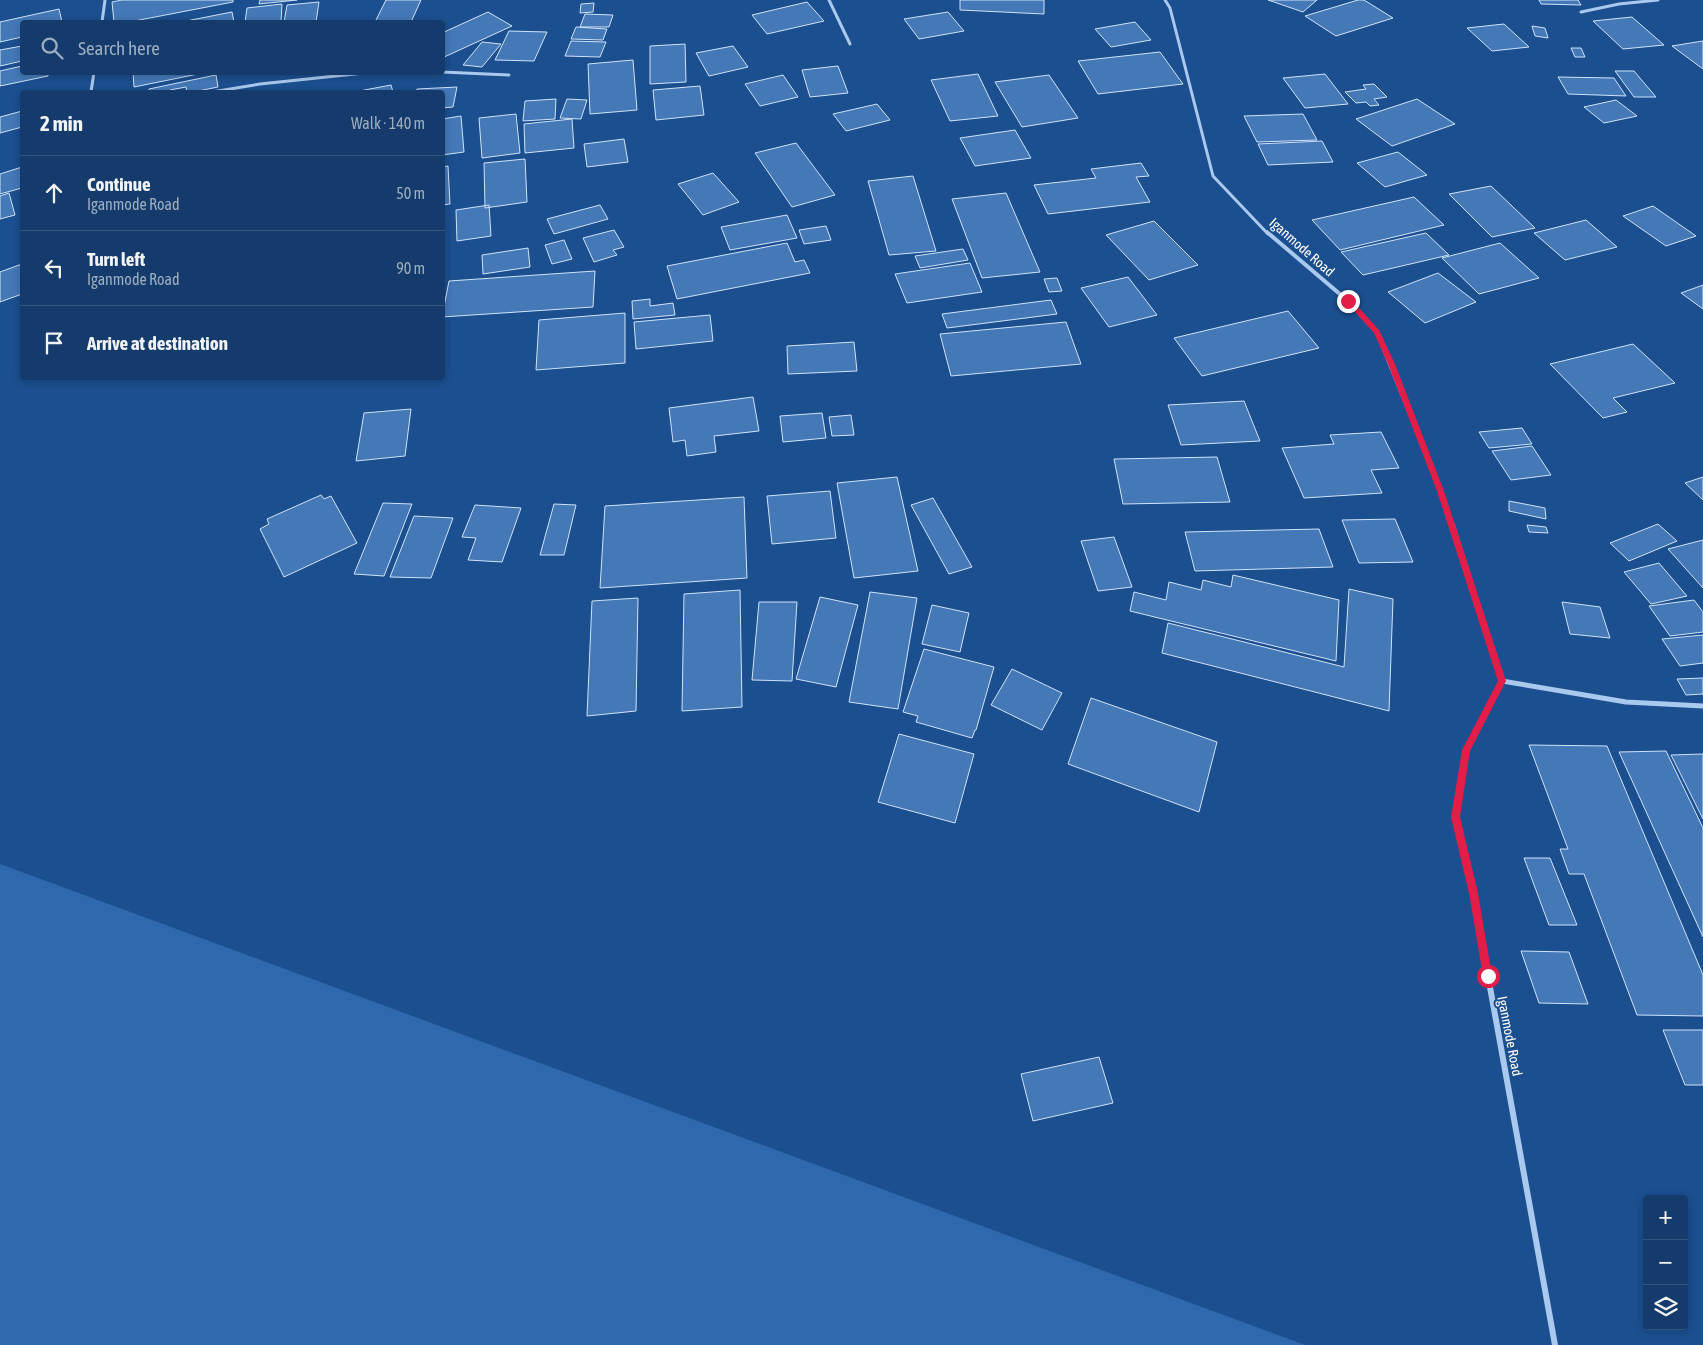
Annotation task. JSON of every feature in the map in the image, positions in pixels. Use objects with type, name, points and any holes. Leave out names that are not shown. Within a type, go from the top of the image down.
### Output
[{"type":"street","points":[[102,20],[105,0]]},
{"type":"street","points":[[829,0],[850,44]]},
{"type":"street","name":"Iganmode Road","points":[[1165,0],[1170,8],[1212,176],[1270,236],[1348,301],[1377,332],[1441,491],[1502,681],[1466,750],[1455,817],[1473,893],[1555,1345]]},
{"type":"street","points":[[1581,12],[1618,4],[1658,0]]},
{"type":"street","points":[[445,72],[509,75]]},
{"type":"street","points":[[91,90],[94,75]]},
{"type":"street","points":[[224,90],[260,84],[346,75]]},
{"type":"street","points":[[1502,681],[1626,702],[1703,706]]},
{"type":"shaded area","points":[[0,864],[1305,1345],[0,1345]]},
{"type":"building","points":[[122,0],[233,0],[233,2],[139,20],[114,20],[112,2]]},
{"type":"building","points":[[260,0],[297,0],[259,4]]},
{"type":"building","points":[[386,0],[421,0],[412,20],[376,20]]},
{"type":"building","points":[[960,0],[1044,0],[1044,14],[960,10]]},
{"type":"building","points":[[1268,0],[1317,0],[1303,12]]},
{"type":"building","points":[[1358,0],[1364,0],[1393,18],[1336,36],[1305,16]]},
{"type":"building","points":[[1539,0],[1578,0],[1581,5],[1541,4]]},
{"type":"building","points":[[319,2],[316,20],[284,20],[287,5]]},
{"type":"building","points":[[807,2],[824,21],[767,34],[752,15]]},
{"type":"building","points":[[594,3],[593,12],[580,13],[581,4]]},
{"type":"building","points":[[282,4],[281,20],[245,20],[247,8]]},
{"type":"building","points":[[59,9],[62,20],[20,20],[20,37],[0,42],[0,22]]},
{"type":"building","points":[[232,12],[234,20],[191,20]]},
{"type":"building","points":[[488,12],[512,26],[445,57],[445,32]]},
{"type":"building","points":[[948,12],[964,31],[919,39],[904,19]]},
{"type":"building","points":[[585,14],[613,15],[609,27],[580,27]]},
{"type":"building","points":[[1632,17],[1664,45],[1623,49],[1593,21]]},
{"type":"building","points":[[1135,22],[1151,40],[1111,47],[1095,29]]},
{"type":"building","points":[[1504,24],[1529,47],[1492,51],[1467,28]]},
{"type":"building","points":[[1532,26],[1545,28],[1548,38],[1535,36]]},
{"type":"building","points":[[576,27],[607,29],[603,40],[571,39]]},
{"type":"building","points":[[509,31],[547,32],[534,61],[495,60]]},
{"type":"building","points":[[571,41],[606,42],[600,57],[565,56]]},
{"type":"building","points":[[1703,41],[1703,69],[1672,46]]},
{"type":"building","points":[[482,42],[501,44],[482,67],[463,65]]},
{"type":"building","points":[[685,44],[686,82],[650,84],[650,46]]},
{"type":"building","points":[[20,46],[20,61],[0,66],[0,50]]},
{"type":"building","points":[[733,46],[748,67],[709,76],[696,53]]},
{"type":"building","points":[[1571,48],[1581,48],[1585,57],[1575,57]]},
{"type":"building","points":[[1160,52],[1183,84],[1098,94],[1078,61]]},
{"type":"building","points":[[633,60],[637,110],[590,114],[588,64]]},
{"type":"building","points":[[20,66],[20,75],[48,76],[0,86],[0,71]]},
{"type":"building","points":[[838,66],[848,93],[810,97],[802,70]]},
{"type":"building","points":[[1615,71],[1634,71],[1656,97],[1634,97]]},
{"type":"building","points":[[978,74],[998,116],[950,121],[931,80]]},
{"type":"building","points":[[1325,74],[1348,104],[1305,108],[1283,78]]},
{"type":"building","points":[[133,75],[193,75],[134,87]]},
{"type":"building","points":[[216,75],[218,87],[203,90],[187,90],[186,87],[170,90],[149,89]]},
{"type":"building","points":[[783,75],[798,97],[760,106],[745,84]]},
{"type":"building","points":[[1049,75],[1078,118],[1022,127],[995,82]]},
{"type":"building","points":[[1558,77],[1614,78],[1626,96],[1568,94]]},
{"type":"building","points":[[1374,84],[1387,97],[1374,99],[1379,105],[1370,106],[1366,102],[1356,103],[1345,92],[1366,89],[1363,85]]},
{"type":"building","points":[[391,85],[392,90],[365,90]]},
{"type":"building","points":[[700,86],[704,115],[656,120],[653,90]]},
{"type":"building","points":[[457,87],[453,107],[445,108],[445,90],[417,89]]},
{"type":"building","points":[[556,99],[555,119],[523,121],[525,101]]},
{"type":"building","points":[[567,99],[587,100],[581,119],[560,118]]},
{"type":"building","points":[[1417,99],[1455,124],[1392,146],[1356,119]]},
{"type":"building","points":[[1616,100],[1637,116],[1604,123],[1584,107]]},
{"type":"building","points":[[877,104],[890,120],[846,131],[833,114]]},
{"type":"building","points":[[20,112],[20,128],[0,133],[0,117]]},
{"type":"building","points":[[516,114],[520,153],[482,158],[479,118]]},
{"type":"building","points":[[1303,114],[1317,140],[1257,142],[1244,116]]},
{"type":"building","points":[[461,116],[464,152],[445,155],[445,119]]},
{"type":"building","points":[[572,119],[574,148],[525,153],[524,124]]},
{"type":"building","points":[[1015,130],[1031,158],[975,166],[960,138]]},
{"type":"building","points":[[624,139],[628,162],[587,167],[584,144]]},
{"type":"building","points":[[1322,141],[1333,162],[1268,165],[1258,144]]},
{"type":"building","points":[[796,143],[835,195],[792,207],[755,153]]},
{"type":"building","points":[[1398,152],[1427,175],[1385,187],[1357,163]]},
{"type":"building","points":[[525,159],[527,202],[485,208],[484,163]]},
{"type":"building","points":[[1141,163],[1149,176],[1136,177],[1150,202],[1048,214],[1034,185],[1096,178],[1091,169]]},
{"type":"building","points":[[445,166],[448,166],[450,204],[445,205]]},
{"type":"building","points":[[20,168],[20,189],[0,194],[0,174]]},
{"type":"building","points":[[713,173],[739,202],[703,215],[678,184]]},
{"type":"building","points":[[913,176],[936,251],[889,255],[868,181]]},
{"type":"building","points":[[1491,186],[1535,228],[1492,237],[1449,194]]},
{"type":"building","points":[[9,193],[15,215],[0,219],[0,196]]},
{"type":"building","points":[[1006,193],[1040,272],[982,278],[952,199]]},
{"type":"building","points":[[1414,197],[1444,225],[1340,250],[1312,220]]},
{"type":"building","points":[[489,205],[491,236],[457,241],[456,210]]},
{"type":"building","points":[[600,205],[608,219],[554,234],[547,219]]},
{"type":"building","points":[[1653,206],[1696,236],[1666,246],[1623,216]]},
{"type":"building","points":[[787,215],[797,238],[730,250],[721,227]]},
{"type":"building","points":[[1586,220],[1617,247],[1565,260],[1534,233]]},
{"type":"building","points":[[1154,221],[1198,265],[1149,280],[1106,235]]},
{"type":"building","points":[[826,226],[831,240],[804,244],[799,230]]},
{"type":"building","points":[[614,230],[624,247],[613,250],[617,255],[594,262],[583,238]]},
{"type":"building","points":[[1426,233],[1449,255],[1363,275],[1341,252]]},
{"type":"building","points":[[564,240],[572,259],[552,264],[545,245]]},
{"type":"building","points":[[787,243],[795,262],[804,260],[810,273],[677,299],[667,266]]},
{"type":"building","points":[[1500,243],[1539,278],[1479,294],[1442,258]]},
{"type":"building","points":[[528,248],[530,267],[483,274],[482,255]]},
{"type":"building","points":[[963,249],[968,260],[920,268],[915,256]]},
{"type":"building","points":[[970,263],[982,292],[907,303],[895,274]]},
{"type":"building","points":[[20,265],[20,295],[0,302],[0,272]]},
{"type":"building","points":[[595,271],[593,307],[445,317],[445,302],[449,281]]},
{"type":"building","points":[[1438,273],[1476,302],[1425,323],[1388,292]]},
{"type":"building","points":[[1128,277],[1157,315],[1109,327],[1081,288]]},
{"type":"building","points":[[1057,278],[1062,291],[1049,292],[1044,279]]},
{"type":"building","points":[[1703,285],[1703,309],[1681,293]]},
{"type":"building","points":[[650,299],[650,306],[673,303],[675,315],[633,319],[632,301]]},
{"type":"building","points":[[1051,300],[1057,314],[947,328],[942,314]]},
{"type":"building","points":[[1288,311],[1319,348],[1202,376],[1174,338]]},
{"type":"building","points":[[625,313],[625,363],[536,370],[539,320]]},
{"type":"building","points":[[710,315],[713,341],[636,349],[634,322]]},
{"type":"building","points":[[1066,322],[1081,364],[951,376],[940,334]]},
{"type":"building","points":[[854,342],[857,371],[788,374],[787,346]]},
{"type":"building","points":[[1633,344],[1675,383],[1613,398],[1627,412],[1603,418],[1550,364]]},
{"type":"building","points":[[753,397],[759,431],[714,436],[716,452],[687,456],[685,440],[673,442],[669,408]]},
{"type":"building","points":[[1244,401],[1260,441],[1181,445],[1168,405]]},
{"type":"building","points":[[411,409],[405,456],[356,461],[364,413]]},
{"type":"building","points":[[822,413],[826,438],[783,442],[780,416]]},
{"type":"building","points":[[851,415],[854,435],[832,436],[829,417]]},
{"type":"building","points":[[1522,428],[1532,444],[1489,448],[1479,432]]},
{"type":"building","points":[[1381,432],[1399,468],[1371,470],[1382,493],[1304,498],[1282,448],[1334,444],[1330,435]]},
{"type":"building","points":[[1532,446],[1551,475],[1511,480],[1492,451]]},
{"type":"building","points":[[1217,457],[1230,502],[1123,504],[1114,459]]},
{"type":"building","points":[[897,477],[918,571],[854,578],[837,483]]},
{"type":"building","points":[[1703,477],[1703,500],[1685,483]]},
{"type":"building","points":[[830,491],[836,538],[772,544],[767,496]]},
{"type":"building","points":[[321,495],[324,499],[331,496],[357,543],[284,577],[260,529],[269,524],[267,519]]},
{"type":"building","points":[[744,497],[747,578],[600,588],[605,506]]},
{"type":"building","points":[[933,498],[972,567],[949,574],[911,505]]},
{"type":"building","points":[[1509,501],[1545,508],[1546,519],[1509,511]]},
{"type":"building","points":[[383,503],[412,504],[384,576],[354,574]]},
{"type":"building","points":[[554,504],[576,505],[564,555],[540,555]]},
{"type":"building","points":[[475,505],[521,508],[502,562],[468,560],[476,538],[462,537]]},
{"type":"building","points":[[414,516],[453,518],[431,578],[390,577]]},
{"type":"building","points":[[1395,519],[1413,562],[1359,563],[1342,520]]},
{"type":"building","points":[[1658,524],[1677,541],[1629,561],[1610,543]]},
{"type":"building","points":[[1527,525],[1546,527],[1548,533],[1529,532]]},
{"type":"building","points":[[1319,529],[1333,567],[1195,571],[1185,532]]},
{"type":"building","points":[[1114,537],[1132,587],[1098,591],[1081,541]]},
{"type":"building","points":[[1703,540],[1703,588],[1668,549]]},
{"type":"building","points":[[1659,563],[1687,596],[1651,604],[1624,572]]},
{"type":"building","points":[[1233,575],[1339,600],[1336,661],[1130,611],[1134,592],[1166,600],[1169,582],[1201,590],[1203,580],[1231,587]]},
{"type":"building","points":[[1349,589],[1393,599],[1389,711],[1162,653],[1168,623],[1344,667]]},
{"type":"building","points":[[740,590],[742,707],[682,711],[684,594]]},
{"type":"building","points":[[870,592],[917,598],[898,709],[849,702]]},
{"type":"building","points":[[820,597],[858,605],[836,687],[796,679]]},
{"type":"building","points":[[638,598],[636,711],[587,716],[592,601]]},
{"type":"building","points":[[1694,600],[1703,612],[1703,632],[1670,636],[1649,606]]},
{"type":"building","points":[[759,602],[797,602],[792,681],[752,680]]},
{"type":"building","points":[[1562,602],[1600,607],[1610,638],[1570,634]]},
{"type":"building","points":[[932,605],[969,613],[960,652],[922,644]]},
{"type":"building","points":[[1703,635],[1703,663],[1680,666],[1662,639]]},
{"type":"building","points":[[924,649],[994,667],[972,738],[916,722],[918,716],[903,712]]},
{"type":"building","points":[[1012,669],[1062,693],[1042,730],[991,705]]},
{"type":"building","points":[[1703,678],[1703,694],[1686,695],[1677,679]]},
{"type":"building","points":[[1091,698],[1217,742],[1199,812],[1068,764]]},
{"type":"building","points":[[899,734],[974,754],[955,823],[878,802]]},
{"type":"building","points":[[1529,745],[1607,746],[1703,975],[1703,1016],[1637,1015],[1584,874],[1569,874],[1560,849],[1568,849]]},
{"type":"building","points":[[1666,751],[1703,828],[1703,937],[1619,752]]},
{"type":"building","points":[[1703,754],[1703,819],[1671,755]]},
{"type":"building","points":[[1524,858],[1550,858],[1577,925],[1549,925]]},
{"type":"building","points":[[1521,951],[1569,952],[1588,1004],[1539,1003]]},
{"type":"building","points":[[1663,1030],[1703,1030],[1703,1085],[1685,1085]]},
{"type":"building","points":[[1099,1057],[1113,1103],[1033,1121],[1021,1074]]},
{"type":"route","points":[[1348,301],[1377,332],[1391,364],[1441,491],[1502,681],[1466,750],[1455,817],[1473,893],[1488,976]]}]
